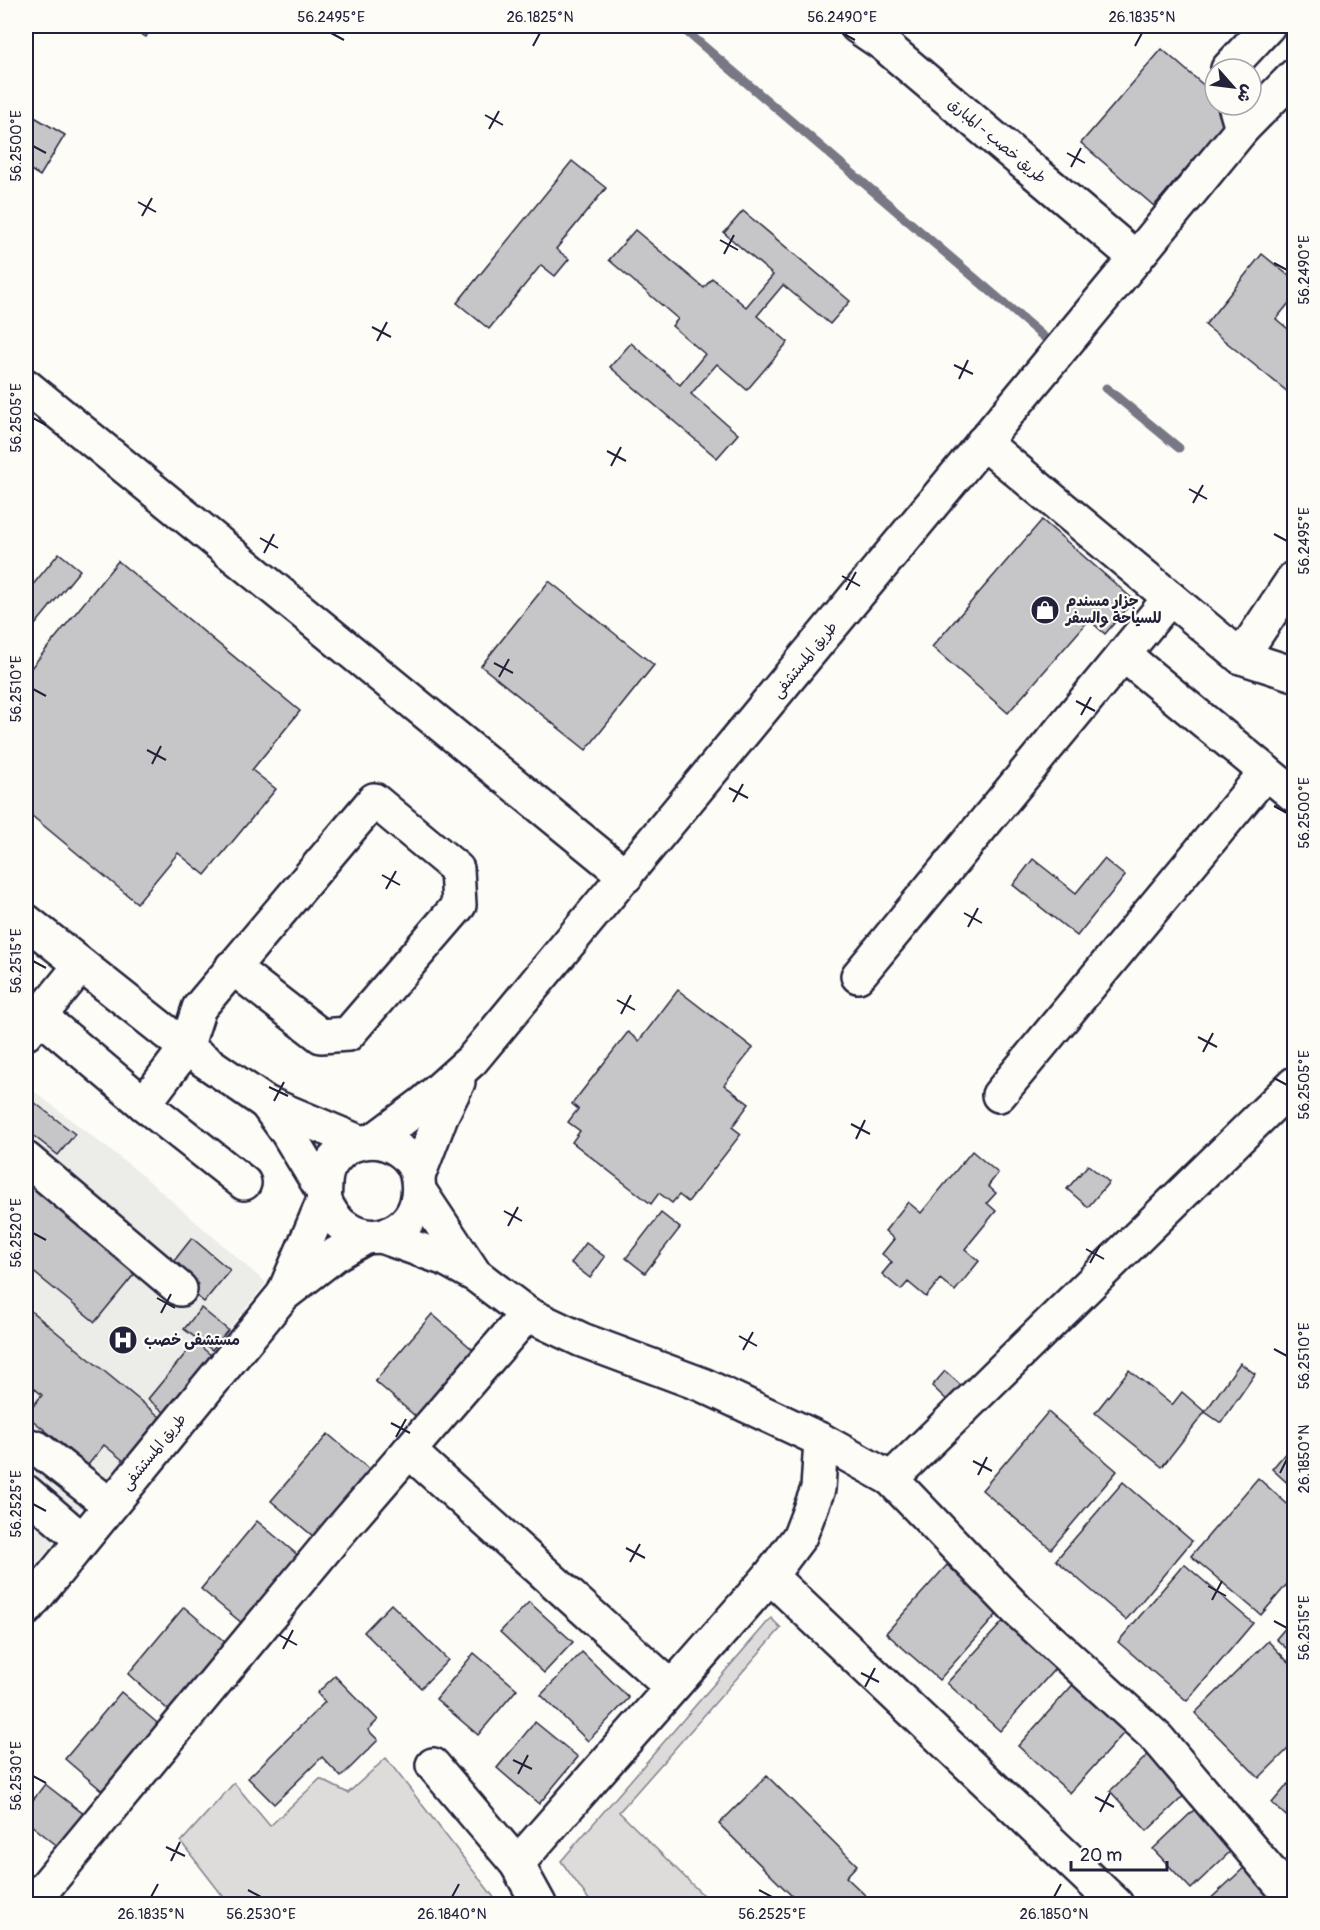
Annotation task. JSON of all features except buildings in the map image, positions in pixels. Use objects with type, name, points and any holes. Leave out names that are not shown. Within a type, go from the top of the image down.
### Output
[{"type":"street","points":[[1239,57],[1268,26]]},
{"type":"street","name":"طريق خصب - المبارق","points":[[876,32],[1136,258]]},
{"type":"street","name":"طريق المستشفى","points":[[1263,99],[1294,76]]},
{"type":"street","name":"طريق المستشفى","points":[[366,1142],[424,1103],[472,1060],[1101,302],[1136,258],[1238,117]]},
{"type":"street","points":[[26,386],[626,876]]},
{"type":"street","points":[[983,442],[1241,657],[1294,674]]},
{"type":"street","points":[[1241,657],[1294,578]]},
{"type":"street","points":[[858,976],[1170,598]]},
{"type":"street","points":[[1124,654],[1294,795]]},
{"type":"street","points":[[999,1095],[1266,772]]},
{"type":"street","points":[[144,1104],[186,1048],[199,1008],[232,967],[374,800],[458,869],[459,905],[348,1034],[321,1036],[232,967]]},
{"type":"street","points":[[26,921],[186,1048],[266,1103],[366,1142],[388,1143],[402,1151],[412,1162],[419,1184],[437,1221],[477,1276]]},
{"type":"street","points":[[81,965],[33,1024],[144,1104],[244,1183]]},
{"type":"street","name":"طريق المستشفى","points":[[419,1184],[441,1116],[472,1060]]},
{"type":"street","points":[[891,1479],[1294,1084]]},
{"type":"street","points":[[266,1103],[287,1132],[324,1196],[329,1213],[339,1225],[351,1233],[414,1246],[477,1276],[527,1314],[582,1340],[703,1385],[821,1440],[891,1479],[1017,1610],[1158,1739],[1294,1900]]},
{"type":"street","points":[[324,1196],[324,1179],[337,1156],[366,1142]]},
{"type":"street","points":[[26,1159],[180,1289]]},
{"type":"street","points":[[374,1237],[396,1231],[408,1221],[416,1208],[419,1184]]},
{"type":"street","name":"طريق المستشفى","points":[[283,1295],[324,1196]]},
{"type":"street","name":"طريق المستشفى","points":[[26,1609],[283,1295],[336,1254],[374,1237]]},
{"type":"street","points":[[26,1905],[37,1896],[409,1451],[527,1314]]},
{"type":"street","points":[[517,1864],[770,1576],[800,1536],[818,1489],[821,1440]]},
{"type":"street","points":[[26,1445],[37,1448],[110,1505]]},
{"type":"street","points":[[409,1451],[671,1687]]},
{"type":"street","points":[[26,1492],[82,1540]]},
{"type":"street","points":[[770,1576],[1116,1905]]},
{"type":"street","points":[[434,1765],[517,1864],[539,1905]]},
{"type":"shaded area","name":"مستشفى خصب","points":[[26,1085],[141,1174],[266,1283],[212,1350],[211,1355],[124,1461],[94,1492],[26,1578]]},
{"type":"shaded area","points":[[771,1618],[781,1628],[619,1812],[712,1904],[592,1904],[561,1861]]},
{"type":"shaded area","points":[[386,1758],[499,1904],[229,1904],[181,1842],[234,1783],[270,1826],[320,1779],[348,1793]]},
{"type":"waterway","points":[[680,26],[1052,344]]},
{"type":"waterway","points":[[1106,388],[1179,448]]},
{"type":"place","name":"جزار مسندم للسياحة والسفر","points":[[1045,610]]},
{"type":"place","name":"مستشفى خصب","points":[[123,1340]]}]
